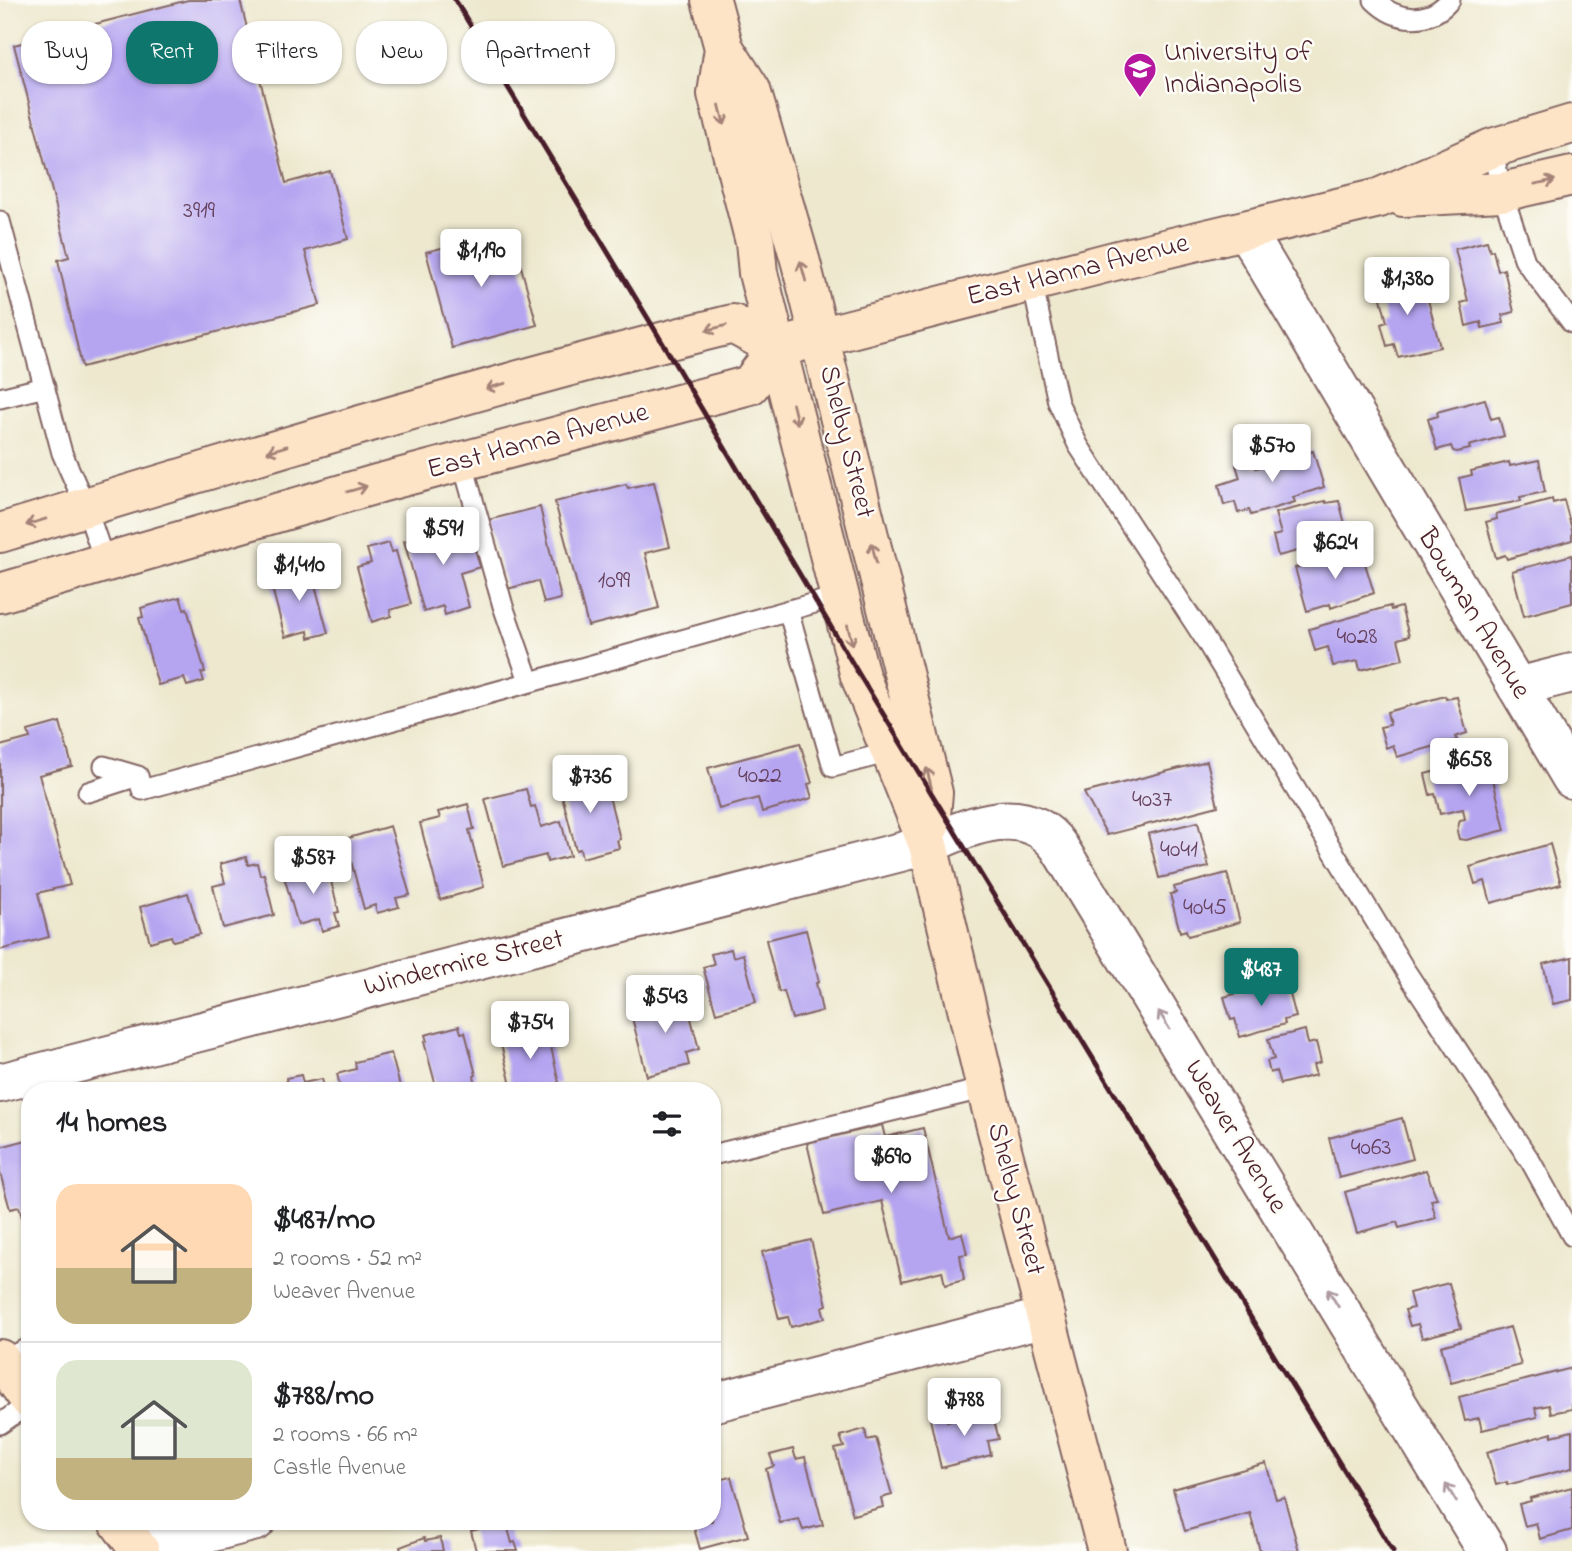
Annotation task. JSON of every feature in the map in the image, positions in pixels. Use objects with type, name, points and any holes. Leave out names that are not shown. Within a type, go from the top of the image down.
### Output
[{"type":"main road","name":"Shelby Street","points":[[711,0],[724,48],[751,89],[801,263],[933,793],[928,845]]},
{"type":"main road","name":"Shelby Street","points":[[724,48],[717,94],[755,242],[758,273],[860,676],[928,845],[986,1087],[1107,1551]]},
{"type":"main road","name":"East Hanna Avenue","points":[[0,593],[461,461],[750,385],[777,348],[1032,282],[1380,198],[1492,148],[1572,124]]},
{"type":"main road","name":"East Hanna Avenue","points":[[1380,198],[1502,192],[1572,176]]},
{"type":"main road","points":[[0,533],[390,415],[733,324],[777,348]]},
{"type":"main road","points":[[0,1360],[21,1389]]},
{"type":"main road","points":[[124,1530],[139,1551]]},
{"type":"street","name":"Bowman Avenue","points":[[1246,231],[1572,779]]},
{"type":"street","points":[[1517,687],[1572,673]]},
{"type":"street","name":"Weaver Avenue","points":[[928,845],[957,831],[1011,820],[1039,827],[1048,833],[1487,1551]]},
{"type":"street","name":"Windermire Street","points":[[0,1083],[928,845]]},
{"type":"street","points":[[721,1401],[1046,1317]]},
{"type":"street","points":[[139,1551],[221,1530]]},
{"type":"lane","points":[[1374,0],[1388,12],[1414,18],[1431,14],[1450,0]]},
{"type":"lane","points":[[1492,148],[1502,192],[1525,261],[1572,323]]},
{"type":"lane","points":[[0,221],[62,453],[86,507],[105,563]]},
{"type":"lane","points":[[1032,282],[1058,402],[1079,444],[1203,636],[1405,970],[1531,1162],[1572,1236]]},
{"type":"lane","points":[[0,298],[20,293]]},
{"type":"lane","points":[[0,398],[45,387]]},
{"type":"lane","points":[[461,461],[503,606],[529,681]]},
{"type":"lane","points":[[138,776],[142,790],[840,596]]},
{"type":"lane","points":[[788,610],[833,767],[890,752]]},
{"type":"lane","points":[[104,766],[138,776]]},
{"type":"lane","points":[[88,792],[138,776]]},
{"type":"lane","points":[[721,1153],[986,1087]]},
{"type":"lane","points":[[0,1360],[21,1351]]},
{"type":"lane","points":[[0,1424],[21,1409]]},
{"type":"building","points":[[188,0],[240,0],[245,21],[232,21],[232,84],[261,84],[286,183],[330,171],[348,239],[305,251],[320,305],[82,367],[58,260],[69,257],[24,84],[112,84],[112,21],[107,21]]},
{"type":"building","points":[[21,43],[21,72],[14,45]]},
{"type":"building","points":[[511,230],[537,325],[452,348],[426,252]]},
{"type":"building","points":[[1487,241],[1490,251],[1493,250],[1498,271],[1504,269],[1514,312],[1502,315],[1504,323],[1482,328],[1481,322],[1466,326],[1461,303],[1468,301],[1455,249]]},
{"type":"building","points":[[1415,274],[1419,290],[1425,288],[1440,347],[1398,357],[1394,344],[1387,346],[1381,324],[1387,322],[1377,283]]},
{"type":"building","points":[[1485,399],[1491,419],[1499,417],[1504,436],[1457,452],[1453,451],[1451,446],[1437,450],[1428,419],[1438,416],[1437,412]]},
{"type":"building","points":[[1313,451],[1324,487],[1293,497],[1295,502],[1251,515],[1249,510],[1238,513],[1235,502],[1224,505],[1219,485],[1240,478],[1236,465],[1253,459],[1256,468]]},
{"type":"building","points":[[1539,460],[1545,492],[1520,497],[1521,501],[1466,511],[1459,478],[1472,475],[1471,471],[1509,462],[1510,466]]},
{"type":"building","points":[[654,482],[670,547],[645,553],[659,608],[588,626],[555,502],[626,484],[628,488]]},
{"type":"building","points":[[1552,499],[1553,503],[1564,500],[1572,540],[1507,559],[1505,555],[1496,558],[1486,522],[1497,519],[1496,514]]},
{"type":"building","points":[[1325,501],[1339,501],[1345,524],[1333,527],[1337,541],[1278,556],[1273,536],[1281,534],[1275,513]]},
{"type":"building","points":[[540,507],[561,599],[544,603],[538,581],[507,589],[488,520]]},
{"type":"building","points":[[468,523],[480,567],[460,573],[469,607],[445,615],[443,606],[424,612],[404,541]]},
{"type":"building","points":[[389,543],[392,552],[396,551],[411,604],[390,610],[391,616],[372,622],[357,567],[371,563],[367,549]]},
{"type":"building","points":[[1361,550],[1374,593],[1331,608],[1330,604],[1307,611],[1295,568]]},
{"type":"building","points":[[1572,555],[1572,603],[1524,616],[1512,571]]},
{"type":"building","points":[[305,565],[307,575],[312,574],[328,633],[309,638],[308,631],[285,637],[271,584],[279,582],[276,572]]},
{"type":"building","points":[[180,597],[184,609],[187,608],[205,672],[201,673],[204,681],[187,686],[184,678],[158,685],[139,618],[143,617],[141,608]]},
{"type":"building","points":[[1390,606],[1391,610],[1401,607],[1409,636],[1398,639],[1403,659],[1360,670],[1358,661],[1333,666],[1328,647],[1315,651],[1309,629]]},
{"type":"building","points":[[1445,696],[1446,699],[1457,697],[1467,733],[1455,737],[1457,740],[1397,757],[1393,745],[1386,748],[1380,727],[1390,725],[1387,712]]},
{"type":"building","points":[[60,722],[72,766],[39,775],[70,885],[38,893],[49,937],[0,950],[0,746],[30,738],[28,731]]},
{"type":"building","points":[[800,743],[812,783],[808,784],[812,798],[762,812],[758,798],[719,809],[708,768]]},
{"type":"building","points":[[1488,758],[1505,830],[1466,840],[1459,839],[1457,831],[1460,820],[1465,819],[1463,809],[1440,814],[1435,794],[1430,795],[1425,774]]},
{"type":"building","points":[[1207,761],[1218,806],[1107,835],[1084,793]]},
{"type":"building","points":[[603,773],[620,839],[617,840],[619,848],[582,858],[580,849],[576,850],[559,784]]},
{"type":"building","points":[[526,789],[531,807],[535,806],[541,827],[561,821],[570,856],[547,862],[546,855],[503,866],[485,799]]},
{"type":"building","points":[[468,804],[474,829],[469,830],[484,887],[440,900],[420,823],[440,818],[438,812]]},
{"type":"building","points":[[1198,822],[1209,867],[1159,878],[1148,834]]},
{"type":"building","points":[[390,826],[410,895],[396,898],[399,907],[377,913],[375,905],[364,909],[345,839]]},
{"type":"building","points":[[1550,844],[1561,884],[1491,903],[1485,881],[1475,884],[1470,867]]},
{"type":"building","points":[[246,857],[248,865],[257,863],[260,875],[264,874],[274,915],[223,928],[213,886],[225,883],[220,864]]},
{"type":"building","points":[[326,862],[339,912],[335,913],[339,926],[322,931],[319,919],[298,925],[283,873]]},
{"type":"building","points":[[1227,873],[1240,922],[1188,936],[1186,930],[1180,932],[1170,894],[1176,893],[1174,887]]},
{"type":"building","points":[[188,893],[200,934],[173,941],[171,936],[150,942],[140,907]]},
{"type":"building","points":[[806,930],[819,982],[816,983],[822,1011],[792,1019],[784,991],[779,992],[766,940]]},
{"type":"building","points":[[731,949],[733,957],[743,954],[756,1002],[716,1013],[703,967],[714,964],[711,954]]},
{"type":"building","points":[[1572,957],[1572,1000],[1553,1004],[1543,964]]},
{"type":"building","points":[[1275,983],[1275,986],[1287,983],[1296,1017],[1284,1020],[1285,1024],[1240,1037],[1224,997]]},
{"type":"building","points":[[685,996],[699,1049],[686,1053],[689,1065],[647,1076],[630,1010]]},
{"type":"building","points":[[459,1026],[461,1033],[465,1032],[476,1075],[475,1082],[435,1082],[424,1042],[427,1041],[425,1035]]},
{"type":"building","points":[[547,1029],[559,1082],[510,1082],[500,1040]]},
{"type":"building","points":[[1305,1030],[1308,1044],[1316,1042],[1321,1062],[1313,1065],[1316,1075],[1280,1084],[1276,1071],[1270,1073],[1267,1061],[1274,1059],[1268,1039]]},
{"type":"building","points":[[391,1053],[399,1082],[339,1082],[337,1074],[356,1069],[355,1062]]},
{"type":"building","points":[[301,1075],[303,1082],[287,1082],[286,1078]]},
{"type":"building","points":[[1402,1118],[1413,1159],[1339,1178],[1329,1138]]},
{"type":"building","points":[[882,1125],[885,1137],[923,1128],[949,1237],[962,1233],[967,1254],[960,1255],[964,1280],[945,1285],[942,1271],[902,1281],[882,1201],[824,1215],[807,1143]]},
{"type":"building","points":[[21,1141],[21,1214],[19,1207],[10,1209],[0,1173],[0,1147]]},
{"type":"building","points":[[1426,1170],[1437,1199],[1431,1200],[1436,1218],[1399,1228],[1397,1222],[1357,1233],[1345,1192]]},
{"type":"building","points":[[811,1240],[827,1305],[822,1307],[825,1318],[791,1327],[788,1317],[779,1319],[762,1252]]},
{"type":"building","points":[[1449,1283],[1461,1328],[1422,1338],[1418,1324],[1410,1326],[1405,1310],[1413,1308],[1409,1293]]},
{"type":"building","points":[[1510,1327],[1521,1365],[1451,1383],[1441,1346]]},
{"type":"building","points":[[1572,1368],[1572,1409],[1551,1413],[1549,1405],[1535,1408],[1537,1417],[1482,1430],[1479,1418],[1465,1421],[1459,1397]]},
{"type":"building","points":[[991,1410],[999,1439],[988,1441],[991,1455],[941,1468],[930,1419],[946,1415],[947,1421]]},
{"type":"building","points":[[865,1429],[867,1440],[876,1438],[892,1495],[881,1498],[883,1507],[853,1515],[835,1449],[844,1447],[840,1436]]},
{"type":"building","points":[[1572,1431],[1572,1468],[1507,1485],[1507,1482],[1496,1485],[1487,1452],[1552,1433],[1552,1436]]},
{"type":"building","points":[[793,1449],[796,1459],[805,1457],[823,1525],[803,1530],[799,1519],[780,1523],[766,1469],[774,1466],[770,1455]]},
{"type":"building","points":[[1266,1463],[1276,1499],[1284,1497],[1299,1551],[1260,1551],[1250,1513],[1185,1531],[1173,1489]]},
{"type":"building","points":[[731,1477],[748,1536],[700,1549],[695,1530],[721,1530],[721,1480]]},
{"type":"building","points":[[1572,1487],[1572,1530],[1540,1539],[1536,1523],[1525,1526],[1519,1504],[1531,1501],[1530,1498]]},
{"type":"building","points":[[508,1530],[512,1543],[515,1542],[518,1551],[476,1551],[471,1531]]},
{"type":"building","points":[[424,1538],[425,1541],[440,1538],[443,1551],[401,1551],[400,1547]]},
{"type":"railway","points":[[455,0],[860,676],[1393,1551]]},
{"type":"place","name":"University of Indianapolis","points":[[1140,99]]}]
